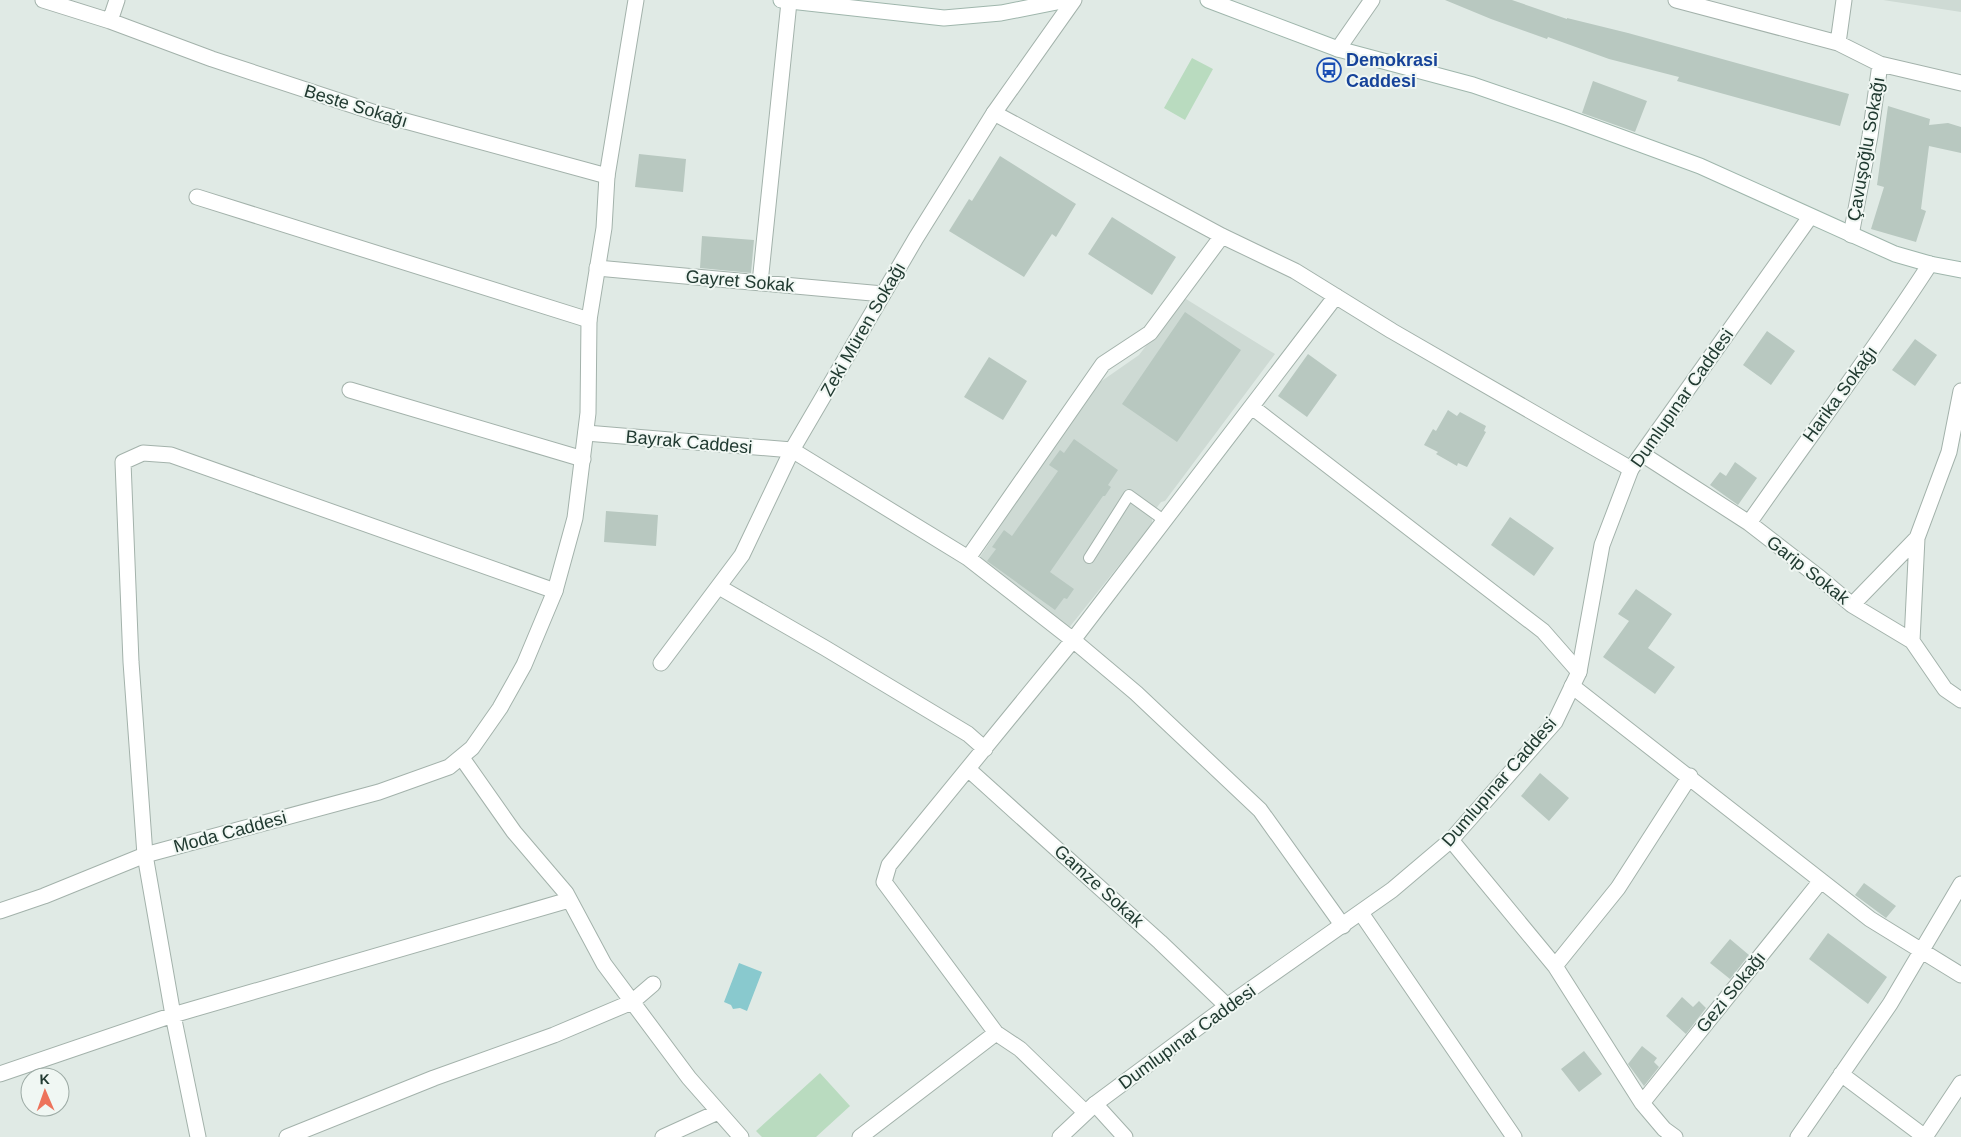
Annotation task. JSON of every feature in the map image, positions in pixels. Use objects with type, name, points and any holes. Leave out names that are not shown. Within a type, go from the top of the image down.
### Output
[{"type":"street","name":"Beste Sokağı","points":[[43,0],[110,21],[212,59],[376,114],[607,176]]},
{"type":"street","points":[[110,21],[117,0]]},
{"type":"street","points":[[636,0],[607,176],[604,228],[589,320],[586,433],[575,518],[555,591],[524,665],[500,708],[472,748],[462,758],[514,832],[566,893],[604,964],[689,1078],[741,1137]]},
{"type":"street","points":[[760,283],[785,1],[944,18],[1000,13],[1067,0]]},
{"type":"street","name":"Zeki Müren Sokağı","points":[[661,663],[742,555],[792,450],[883,294],[994,113],[1074,0]]},
{"type":"street","points":[[1208,0],[1338,50],[1472,85],[1566,117],[1700,166],[1895,254],[1961,270]]},
{"type":"street","points":[[1338,50],[1372,0]]},
{"type":"street","points":[[1676,0],[1838,43],[1880,64],[1961,83]]},
{"type":"street","points":[[1838,43],[1844,0]]},
{"type":"street","name":"Çavuşoğlu Sokağı","points":[[1852,235],[1870,136],[1880,64]]},
{"type":"street","points":[[994,113],[1222,236],[1295,270],[1401,336],[1631,469]]},
{"type":"street","points":[[197,197],[589,320]]},
{"type":"street","name":"Dumlupınar Caddesi","points":[[1060,1137],[1090,1108],[1227,1006],[1344,926],[1392,890],[1451,840],[1555,722],[1579,672],[1602,545],[1631,469],[1810,217]]},
{"type":"street","points":[[968,558],[1103,364],[1150,333],[1222,236]]},
{"type":"street","name":"Harika Sokağı","points":[[1749,523],[1829,408],[1889,327],[1930,264]]},
{"type":"street","name":"Gayret Sokak","points":[[597,268],[883,294]]},
{"type":"street","points":[[1125,1137],[1020,1049],[996,1033],[884,882],[889,865],[1073,640],[1336,296]]},
{"type":"street","points":[[350,390],[583,458]]},
{"type":"street","points":[[1852,604],[1917,538],[1955,454],[1961,391]]},
{"type":"street","points":[[1252,407],[1542,630],[1579,672]]},
{"type":"street","name":"Bayrak Caddesi","points":[[586,433],[792,450]]},
{"type":"street","points":[[792,450],[968,558],[1073,640],[1136,693],[1260,810],[1344,926]]},
{"type":"street","points":[[198,1137],[173,1016],[145,855],[131,662],[123,462],[143,453],[171,455],[555,591]]},
{"type":"street","name":"Garip Sokak","points":[[1642,454],[1749,523],[1852,604],[1912,641],[1945,689],[1961,700]]},
{"type":"street","points":[[1912,641],[1917,538]]},
{"type":"street","points":[[719,587],[826,648],[968,734],[985,749]]},
{"type":"street","points":[[1572,686],[1690,776],[1820,882],[1870,919],[1961,976]]},
{"type":"street","name":"Moda Caddesi","points":[[0,911],[44,896],[145,855],[379,792],[449,767],[462,758]]},
{"type":"street","name":"Gamze Sokak","points":[[968,769],[1160,942],[1227,1006]]},
{"type":"street","points":[[1555,966],[1618,888],[1690,776]]},
{"type":"street","points":[[1451,840],[1555,966],[1642,1103],[1664,1129],[1675,1137]]},
{"type":"street","name":"Gezi Sokağı","points":[[1642,1103],[1820,882]]},
{"type":"street","points":[[1798,1137],[1890,1004],[1961,884]]},
{"type":"street","points":[[0,1074],[173,1016],[569,900]]},
{"type":"street","points":[[1361,913],[1514,1137]]},
{"type":"street","points":[[287,1137],[434,1078],[554,1035],[632,1002],[654,984]]},
{"type":"street","points":[[860,1137],[996,1033]]},
{"type":"street","points":[[1841,1074],[1925,1137],[1961,1083]]},
{"type":"street","points":[[663,1137],[718,1112]]},
{"type":"lane","points":[[1089,558],[1129,494],[1165,521]]},
{"type":"shaded area","points":[[1883,0],[1961,0],[1961,12]]},
{"type":"shaded area","points":[[1186,299],[1275,354],[1165,501],[1161,502],[1152,514],[1152,524],[1068,629],[976,563],[1093,387],[1139,355],[1179,303]]},
{"type":"green space","points":[[1192,58],[1213,69],[1185,120],[1164,108]]},
{"type":"green space","points":[[820,1073],[850,1106],[816,1137],[762,1137],[756,1131]]},
{"type":"water","points":[[739,963],[762,972],[747,1011],[740,1008],[733,1009],[731,1005],[724,1002]]},
{"type":"building","points":[[1445,0],[1512,0],[1567,19],[1628,33],[1849,94],[1840,126],[1677,81],[1679,77],[1609,59],[1548,37],[1547,39]]},
{"type":"building","points":[[1593,81],[1647,101],[1635,132],[1582,113]]},
{"type":"building","points":[[1888,106],[1930,119],[1929,125],[1948,123],[1961,127],[1961,153],[1929,146],[1921,209],[1926,211],[1916,242],[1871,229],[1884,187],[1877,185]]},
{"type":"building","points":[[639,154],[686,159],[683,192],[635,187]]},
{"type":"building","points":[[1000,156],[1076,204],[1056,237],[1052,234],[1024,277],[949,231],[969,199],[972,201]]},
{"type":"building","points":[[1112,217],[1176,257],[1152,295],[1088,254]]},
{"type":"building","points":[[702,236],[754,240],[751,273],[700,268]]},
{"type":"building","points":[[1185,312],[1241,350],[1177,442],[1122,404]]},
{"type":"building","points":[[1767,331],[1795,351],[1771,385],[1743,365]]},
{"type":"building","points":[[1915,339],[1937,355],[1915,386],[1892,370]]},
{"type":"building","points":[[1308,354],[1337,375],[1307,417],[1278,396]]},
{"type":"building","points":[[989,357],[1027,381],[1003,420],[964,397]]},
{"type":"building","points":[[1448,410],[1457,416],[1460,412],[1486,426],[1484,431],[1486,432],[1467,467],[1458,463],[1457,466],[1436,454],[1438,452],[1424,445],[1433,429],[1436,431]]},
{"type":"building","points":[[1074,439],[1118,470],[1108,485],[1111,487],[1105,496],[1103,496],[1050,572],[1074,589],[1067,599],[1064,598],[1055,610],[987,561],[996,549],[992,547],[1004,530],[1012,536],[1058,471],[1049,465],[1060,450],[1064,453]]},
{"type":"building","points":[[1735,462],[1757,478],[1738,505],[1710,485],[1720,472],[1726,476]]},
{"type":"building","points":[[606,511],[658,515],[656,546],[604,542]]},
{"type":"building","points":[[1510,517],[1554,548],[1534,576],[1491,545]]},
{"type":"building","points":[[1636,589],[1672,614],[1648,648],[1675,667],[1655,694],[1603,657],[1629,621],[1618,614]]},
{"type":"building","points":[[1540,773],[1569,798],[1549,821],[1521,796]]},
{"type":"building","points":[[1864,883],[1896,906],[1886,918],[1855,895]]},
{"type":"building","points":[[1828,933],[1887,977],[1868,1004],[1809,959]]},
{"type":"building","points":[[1730,939],[1749,955],[1730,979],[1710,963]]},
{"type":"building","points":[[1682,997],[1693,1007],[1699,1001],[1706,1008],[1686,1034],[1666,1016]]},
{"type":"building","points":[[1642,1046],[1657,1058],[1654,1062],[1659,1067],[1644,1086],[1628,1064]]},
{"type":"building","points":[[1584,1051],[1602,1074],[1579,1092],[1561,1069]]},
{"type":"place","name":"Demokrasi Caddesi","points":[[1329,70]]}]
